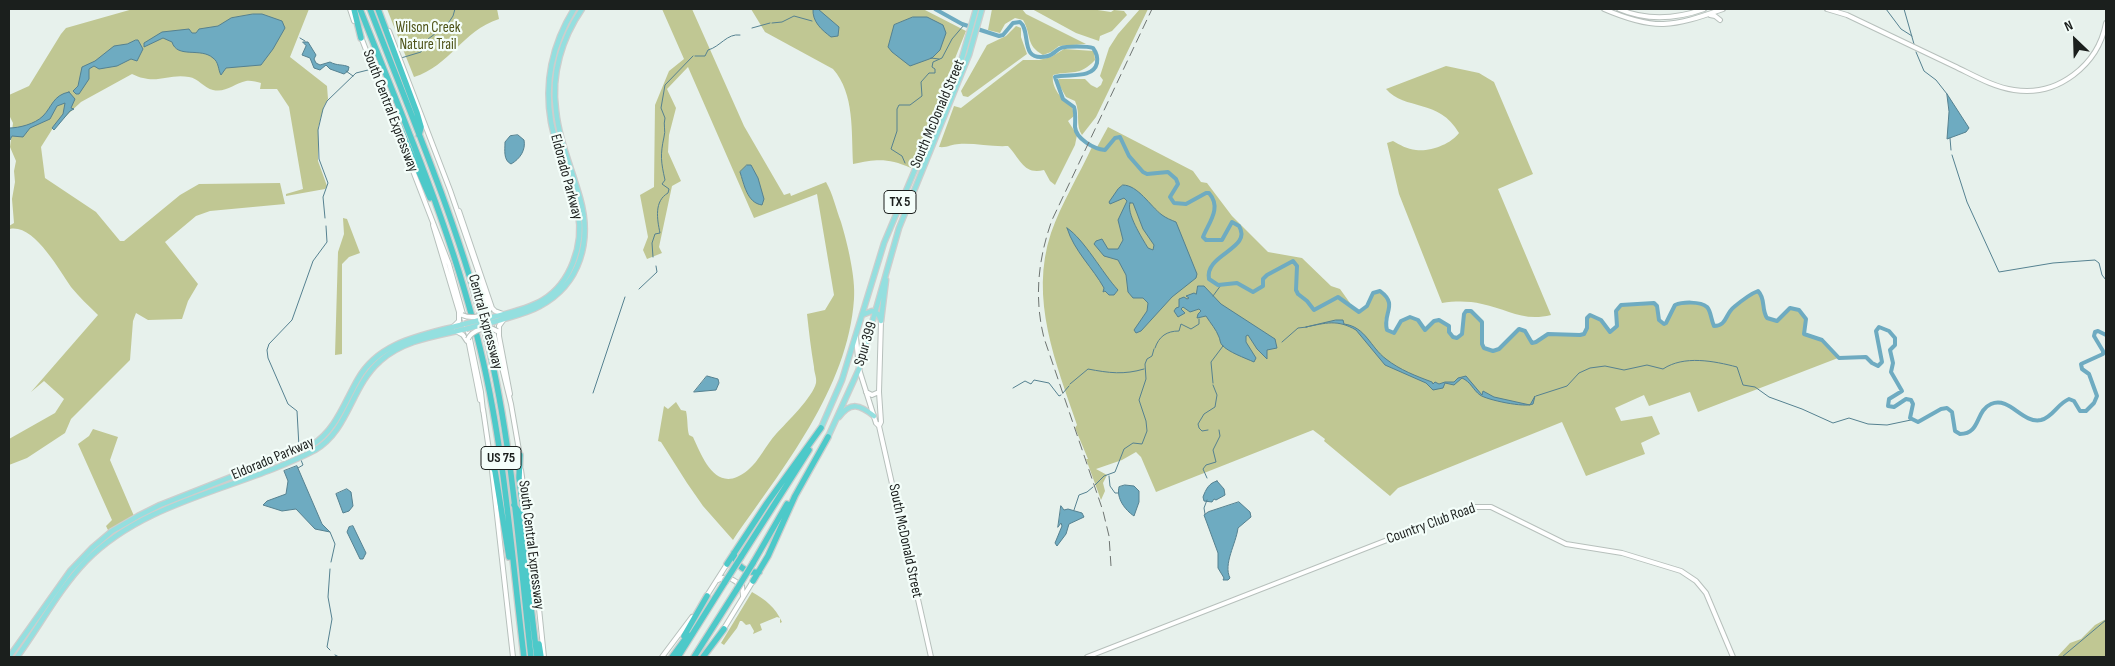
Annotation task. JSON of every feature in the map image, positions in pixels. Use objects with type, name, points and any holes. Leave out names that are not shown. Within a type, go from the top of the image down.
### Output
[{"type":"highway","points":[[354,9],[361,38]]},
{"type":"highway","name":"Central Expressway","points":[[360,9],[447,237],[471,314],[489,387],[502,471],[524,657]]},
{"type":"highway","name":"Central Expressway","points":[[370,9],[454,230],[482,319],[500,404],[530,657]]},
{"type":"highway","points":[[379,9],[401,64],[421,127],[419,136]]},
{"type":"highway","points":[[388,105],[395,116],[447,237]]},
{"type":"highway","points":[[727,564],[767,503],[821,428]]},
{"type":"highway","points":[[672,657],[726,582],[821,428]]},
{"type":"highway","points":[[694,657],[828,437]]},
{"type":"highway","points":[[753,580],[759,572],[795,496],[828,437]]},
{"type":"highway","points":[[520,455],[519,478],[530,561],[530,593]]},
{"type":"highway","points":[[491,463],[495,471],[511,572],[515,582]]},
{"type":"highway","points":[[513,504],[518,512],[537,657]]},
{"type":"highway","points":[[734,553],[734,559],[737,564],[749,572],[759,572]]},
{"type":"highway","points":[[534,565],[535,606],[542,657]]},
{"type":"highway","points":[[678,657],[721,589]]},
{"type":"highway","points":[[668,657],[687,631],[707,596]]},
{"type":"highway","points":[[705,657],[724,629]]},
{"type":"main road","name":"South Central Expressway","points":[[350,9],[443,247],[458,294],[480,384],[513,657]]},
{"type":"main road","name":"Eldorado Parkway","points":[[503,317],[540,303],[557,290],[571,266],[578,244],[580,230],[575,202],[552,125],[548,97],[550,75],[557,44],[574,9]]},
{"type":"main road","name":"Eldorado Parkway","points":[[9,657],[70,571],[108,534],[152,509],[309,446],[323,436],[333,425],[361,374],[376,357],[403,341],[451,328],[524,313],[560,292],[576,270],[585,244],[586,223],[581,198],[559,127],[555,103],[556,76],[562,46],[582,9]]},
{"type":"main road","name":"South McDonald Street","points":[[976,9],[976,21]]},
{"type":"main road","name":"South McDonald Street","points":[[893,247],[904,211],[982,9]]},
{"type":"main road","points":[[1604,9],[1631,20],[1651,24],[1681,23],[1723,9]]},
{"type":"main road","points":[[1619,9],[1641,16],[1660,18],[1686,15],[1704,9]]},
{"type":"main road","points":[[1827,9],[1847,15],[1994,84],[2021,91],[2051,87],[2077,73],[2097,49],[2106,23]]},
{"type":"main road","points":[[1840,9],[1847,15]]},
{"type":"main road","points":[[1705,16],[1715,16],[1720,20]]},
{"type":"main road","name":"South Central Expressway","points":[[401,64],[480,267],[490,308]]},
{"type":"main road","points":[[550,75],[556,76]]},
{"type":"main road","name":"South McDonald Street","points":[[857,330],[884,242],[956,79]]},
{"type":"main road","name":"South Central Expressway","points":[[450,190],[478,274],[511,404]]},
{"type":"main road","points":[[581,198],[575,202],[581,222],[586,223]]},
{"type":"main road","name":"South Central Expressway","points":[[430,213],[461,314]]},
{"type":"main road","name":"Spur 399","points":[[828,437],[858,369],[893,247]]},
{"type":"main road","name":"TX 5","points":[[881,321],[893,247]]},
{"type":"main road","points":[[489,300],[494,310],[503,317],[499,325],[499,336]]},
{"type":"main road","points":[[461,314],[468,318],[485,314],[490,308]]},
{"type":"main road","points":[[468,339],[473,330],[483,322],[490,308]]},
{"type":"main road","points":[[861,316],[868,311],[875,312],[881,321]]},
{"type":"main road","points":[[461,314],[468,320],[483,322],[495,330],[499,336]]},
{"type":"main road","points":[[451,328],[458,322],[461,314]]},
{"type":"main road","name":"South McDonald Street","points":[[879,426],[881,422],[879,392],[881,321]]},
{"type":"main road","name":"Eldorado Parkway","points":[[17,657],[72,578],[86,561],[114,538],[129,528],[165,510],[312,452],[326,443],[338,428],[369,372],[385,357],[406,345],[483,322]]},
{"type":"main road","points":[[468,339],[475,331],[495,330]]},
{"type":"main road","name":"Spur 399","points":[[821,428],[839,390],[857,330]]},
{"type":"main road","name":"TX 5","points":[[857,330],[858,369]]},
{"type":"main road","points":[[456,331],[468,339]]},
{"type":"main road","name":"South Central Expressway","points":[[499,336],[520,455],[534,565]]},
{"type":"main road","name":"South Central Expressway","points":[[468,339],[483,411]]},
{"type":"main road","name":"South McDonald Street","points":[[858,369],[879,426],[930,657]]},
{"type":"main road","points":[[866,391],[872,395],[879,392]]},
{"type":"main road","points":[[835,422],[844,410],[854,406],[865,408],[874,416]]},
{"type":"main road","points":[[333,425],[338,428]]},
{"type":"main road","name":"Country Club Road","points":[[1087,657],[1450,515],[1482,506],[1501,512],[1566,544],[1622,553],[1659,563],[1688,575],[1706,593],[1732,657]]},
{"type":"main road","points":[[662,657],[707,596],[727,564]]},
{"type":"main road","points":[[716,580],[729,577],[742,586],[744,591],[743,598]]},
{"type":"main road","points":[[724,629],[753,580]]},
{"type":"green space","points":[[133,9],[309,9],[290,57],[327,86],[328,99],[318,128],[318,161],[327,186],[325,189],[286,196],[286,194],[303,189],[289,107],[277,89],[260,89],[261,83],[246,81],[218,91],[210,89],[189,77],[148,79],[132,74],[81,102],[53,128],[41,147],[45,178],[96,212],[120,241],[124,241],[180,195],[199,184],[280,183],[285,204],[210,211],[196,216],[165,242],[198,284],[188,301],[182,319],[148,320],[136,313],[133,321],[130,360],[71,419],[65,433],[27,458],[9,465],[9,439],[55,413],[64,399],[44,381],[31,392],[98,315],[71,287],[53,260],[37,241],[19,229],[10,229],[9,226],[14,223],[12,199],[16,161],[10,147],[13,123],[9,115],[9,95],[29,86],[66,28]]},
{"type":"green space","name":"Wilson Creek Nature Trail","points":[[387,9],[497,9],[499,19],[486,24],[437,65],[414,77]]},
{"type":"green space","points":[[662,9],[692,9],[744,126],[784,195],[790,193],[791,196],[826,182],[841,222],[852,271],[854,299],[849,332],[839,365],[826,396],[810,427],[733,540],[703,506],[661,442],[658,441],[664,406],[668,409],[676,402],[681,410],[686,411],[689,435],[693,437],[701,455],[713,472],[720,477],[728,479],[737,477],[748,470],[814,389],[816,379],[807,314],[825,310],[834,295],[817,194],[754,218],[688,67],[667,89],[676,108],[669,135],[668,152],[681,181],[672,186],[659,247],[662,253],[647,259],[643,250],[648,237],[640,195],[654,187],[655,105],[669,71],[684,59]]},
{"type":"green space","points":[[751,9],[923,9],[966,31],[911,168],[896,162],[882,160],[853,164],[852,126],[845,90],[840,79],[833,69],[765,32]]},
{"type":"green space","points":[[992,9],[1022,9],[1026,14],[1086,44],[1059,46],[1043,55],[1031,43],[1023,20],[1015,18],[1005,24],[1000,33],[988,30]]},
{"type":"green space","points":[[1032,9],[1091,9],[1111,12],[1114,10],[1124,11],[1127,15],[1112,31],[1100,36],[1099,41],[1076,33]]},
{"type":"green space","points":[[1140,9],[1148,9],[1096,117],[1082,135],[1075,101],[1066,97],[1057,81],[1059,79],[1085,79],[1097,88],[1101,85],[1103,80],[1100,76],[1109,48],[1118,34]]},
{"type":"green space","points":[[1016,26],[1021,28],[1021,37],[1027,54],[968,97],[963,96],[961,91],[987,45],[1006,36]]},
{"type":"green space","points":[[1064,49],[1094,51],[1095,60],[1080,71],[1053,75],[1055,89],[1072,106],[1074,116],[1068,121],[1077,135],[1075,145],[1055,185],[1050,181],[1044,170],[1032,170],[1023,165],[1008,146],[956,144],[939,147],[954,106],[961,108],[1023,60],[1039,60],[1051,57]]},
{"type":"green space","points":[[1446,66],[1479,73],[1494,82],[1533,174],[1498,189],[1551,315],[1532,317],[1477,303],[1442,303],[1399,194],[1387,143],[1393,141],[1410,149],[1428,150],[1446,144],[1459,133],[1442,114],[1394,96],[1386,89]]},
{"type":"green space","points":[[1108,127],[1193,171],[1201,182],[1207,183],[1232,216],[1268,252],[1302,258],[1331,286],[1340,289],[1350,303],[1349,306],[1359,312],[1367,306],[1375,291],[1385,294],[1389,300],[1390,307],[1385,323],[1387,330],[1391,333],[1397,331],[1402,321],[1410,317],[1418,321],[1424,330],[1439,320],[1449,326],[1449,332],[1453,337],[1459,338],[1463,334],[1464,314],[1471,312],[1481,322],[1484,348],[1493,352],[1499,350],[1519,329],[1524,332],[1532,343],[1548,334],[1580,336],[1584,334],[1587,328],[1587,318],[1590,315],[1601,321],[1610,332],[1617,326],[1617,311],[1621,306],[1654,303],[1658,320],[1664,324],[1667,323],[1675,305],[1696,303],[1704,305],[1708,309],[1713,326],[1717,326],[1724,322],[1736,305],[1758,291],[1762,297],[1767,318],[1778,321],[1791,308],[1799,310],[1805,319],[1804,335],[1822,341],[1838,358],[1698,412],[1690,392],[1649,406],[1644,395],[1615,408],[1621,421],[1652,416],[1660,434],[1641,443],[1645,454],[1586,476],[1562,422],[1398,488],[1390,496],[1313,430],[1156,492],[1141,457],[1136,452],[1122,460],[1096,469],[1107,475],[1103,483],[1105,491],[1101,500],[1086,459],[1088,459],[1075,428],[1077,425],[1054,354],[1044,306],[1043,282],[1045,258],[1055,222],[1092,147],[1096,149]]},
{"type":"green space","points":[[343,218],[347,219],[360,253],[349,257],[342,264],[342,354],[335,355],[338,252],[344,234]]},
{"type":"green space","points":[[93,429],[118,437],[110,460],[134,516],[109,532],[106,526],[112,520],[78,444],[89,436]]},
{"type":"green space","points":[[752,592],[770,604],[780,618],[777,617],[760,624],[762,630],[753,634],[754,631],[750,624],[746,625],[740,621],[724,645],[721,643]]},
{"type":"green space","points":[[2106,619],[2106,657],[2057,657],[2070,643],[2081,639],[2095,625]]},
{"type":"water","points":[[813,9],[818,9],[839,27],[838,36],[831,37],[821,28],[814,18]]},
{"type":"water","points":[[262,14],[282,21],[285,28],[261,65],[226,68],[221,75],[213,58],[202,53],[179,50],[172,42],[163,38],[144,47],[144,43],[162,32],[189,29],[192,33],[196,33],[199,29],[218,26],[231,18]]},
{"type":"water","points":[[913,17],[927,17],[943,25],[946,33],[940,50],[932,58],[910,66],[888,47],[894,25]]},
{"type":"water","points":[[138,40],[143,49],[137,61],[131,59],[117,66],[99,69],[94,66],[89,69],[89,79],[79,94],[73,91],[78,86],[82,67],[95,61],[114,46]]},
{"type":"water","points":[[303,42],[308,42],[316,55],[314,59],[316,63],[320,65],[330,62],[349,67],[348,71],[344,74],[330,69],[326,65],[320,70],[314,68],[310,58],[302,55],[306,46]]},
{"type":"water","points":[[69,92],[75,99],[71,108],[74,109],[70,111],[54,130],[52,128],[63,114],[65,103],[57,106],[50,119],[30,128],[23,137],[12,136],[10,140],[9,128],[36,121],[43,116],[59,96]]},
{"type":"water","points":[[1947,94],[1969,128],[1966,132],[1947,139],[1949,112]]},
{"type":"water","points":[[518,135],[524,140],[524,147],[520,157],[511,164],[506,157],[505,142],[510,136]]},
{"type":"water","points":[[747,165],[751,165],[758,178],[764,199],[762,205],[753,201],[745,187],[740,172]]},
{"type":"water","points":[[1123,185],[1134,188],[1157,211],[1176,222],[1197,274],[1196,278],[1172,297],[1141,331],[1136,333],[1134,330],[1147,311],[1148,303],[1143,298],[1133,298],[1128,292],[1126,275],[1118,260],[1104,256],[1094,244],[1102,239],[1108,249],[1118,249],[1123,240],[1118,220],[1127,201],[1124,198],[1110,204],[1109,202]],"holes":[[[1130,203],[1133,203],[1143,229],[1154,245],[1153,250],[1148,248],[1132,219],[1129,207]]]},
{"type":"water","points":[[1067,228],[1087,248],[1118,290],[1114,295],[1103,292],[1104,288],[1074,244]]},
{"type":"water","points":[[1198,286],[1204,286],[1221,304],[1275,339],[1277,348],[1267,350],[1267,359],[1257,349],[1248,335],[1246,336],[1246,342],[1256,358],[1254,362],[1225,348],[1206,316],[1197,318],[1201,311],[1199,309],[1190,312],[1183,307],[1181,309],[1185,313],[1178,317],[1174,311],[1179,307],[1179,299],[1184,297],[1187,299],[1189,298],[1186,296],[1196,294]]},
{"type":"water","points":[[1343,320],[1344,324],[1358,329],[1391,363],[1433,384],[1435,382],[1439,384],[1445,382],[1454,382],[1458,378],[1466,376],[1482,395],[1483,391],[1494,397],[1529,405],[1506,403],[1484,397],[1462,378],[1454,385],[1445,383],[1443,388],[1433,390],[1426,383],[1385,365],[1356,330],[1337,323],[1306,327]]},
{"type":"water","points":[[707,376],[718,379],[719,383],[716,390],[694,392]]},
{"type":"water","points":[[297,466],[322,524],[330,532],[315,529],[296,509],[282,511],[263,505],[267,501],[286,494],[288,481],[284,471]]},
{"type":"water","points":[[1217,481],[1224,489],[1225,495],[1216,500],[1214,499],[1212,502],[1204,501],[1203,497],[1207,489],[1212,483]]},
{"type":"water","points":[[1125,485],[1134,486],[1139,491],[1139,502],[1134,516],[1127,510],[1120,499],[1119,487]]},
{"type":"water","points":[[347,489],[351,492],[353,506],[349,511],[343,513],[336,494]]},
{"type":"water","points":[[1239,502],[1250,512],[1251,517],[1238,528],[1229,560],[1228,572],[1230,578],[1223,580],[1224,578],[1218,568],[1218,553],[1204,515]]},
{"type":"water","points":[[1061,506],[1064,510],[1068,509],[1082,513],[1084,517],[1069,524],[1066,534],[1057,546],[1055,543],[1062,526],[1061,523],[1058,527]]},
{"type":"water","points":[[353,526],[366,553],[363,559],[360,559],[347,532],[349,527]]},
{"type":"waterway","points":[[401,58],[421,52],[424,42],[447,25],[455,9]]},
{"type":"waterway","points":[[935,9],[962,24],[999,36],[1003,35],[1013,23],[1020,22],[1025,32],[1029,51],[1039,57],[1050,55],[1064,47],[1093,48],[1097,63],[1090,72],[1055,77],[1063,99],[1074,107],[1076,131],[1086,143],[1105,150],[1115,138],[1120,137],[1129,156],[1143,172],[1147,174],[1168,172],[1176,179],[1178,184],[1170,197],[1174,203],[1186,204],[1209,193],[1213,199],[1214,210],[1203,237],[1206,240],[1222,240],[1232,222],[1239,226],[1242,234],[1240,240],[1220,257],[1209,270],[1209,279],[1218,285],[1237,283],[1253,292],[1263,286],[1263,279],[1267,275],[1293,261],[1297,266],[1296,290],[1314,310],[1338,297],[1359,312],[1367,306],[1373,293],[1380,291],[1386,296],[1389,305],[1386,319],[1387,330],[1394,333],[1401,321],[1410,317],[1418,320],[1425,330],[1434,321],[1439,320],[1449,326],[1449,332],[1453,337],[1457,338],[1462,334],[1464,314],[1466,311],[1471,311],[1482,322],[1482,344],[1484,348],[1493,351],[1499,349],[1519,329],[1525,331],[1532,343],[1548,334],[1584,334],[1587,328],[1587,318],[1590,315],[1601,320],[1610,332],[1617,326],[1616,311],[1621,305],[1654,303],[1657,306],[1659,320],[1664,324],[1675,305],[1696,303],[1707,307],[1714,326],[1724,322],[1734,307],[1758,291],[1762,297],[1767,318],[1777,321],[1790,308],[1799,310],[1806,319],[1804,334],[1822,340],[1839,358],[1866,357],[1878,366],[1882,362],[1876,331],[1879,327],[1889,331],[1895,338],[1895,345],[1890,350],[1893,363],[1891,372],[1902,391],[1889,399],[1888,406],[1894,407],[1906,399],[1911,400],[1913,404],[1910,418],[1918,422],[1941,409],[1947,408],[1952,412],[1955,431],[1960,434],[1971,430],[1982,412],[1991,404],[2004,404],[2034,420],[2045,418],[2069,399],[2074,401],[2080,411],[2086,411],[2094,403],[2097,396],[2089,374],[2082,369],[2081,364],[2103,354],[2094,336],[2095,332],[2098,331],[2106,335]]},
{"type":"waterway","points":[[1886,9],[1901,29],[1912,36]]},
{"type":"waterway","points":[[1904,9],[1914,44]]},
{"type":"waterway","points":[[772,23],[782,22],[794,16],[812,21]]},
{"type":"waterway","points":[[752,28],[770,23]]},
{"type":"waterway","points":[[905,163],[902,156],[891,149],[897,131],[897,109],[899,105],[910,105],[922,96],[921,82],[929,73],[935,73],[935,69],[932,67],[933,62],[942,58],[952,39],[964,25]]},
{"type":"waterway","points":[[695,56],[705,56],[708,50],[727,38],[740,35]]},
{"type":"waterway","points":[[300,38],[305,41]]},
{"type":"waterway","points":[[1916,52],[1924,71],[1936,80],[1947,94]]},
{"type":"waterway","points":[[653,257],[652,243],[655,234],[660,233],[659,205],[669,189],[662,184],[665,180],[661,158],[665,135],[665,118],[661,108],[665,85],[693,56]]},
{"type":"waterway","points":[[931,58],[939,59]]},
{"type":"waterway","points":[[325,218],[323,197],[328,183],[319,159],[318,130],[323,109],[327,101],[356,73],[372,69]]},
{"type":"waterway","points":[[346,71],[353,76]]},
{"type":"waterway","points":[[1950,138],[1951,150]]},
{"type":"waterway","points":[[1952,155],[1967,202],[1999,272],[2053,263],[2095,260],[2099,263],[2102,275],[2106,280]]},
{"type":"waterway","points":[[299,447],[297,411],[288,404],[268,358],[267,350],[269,344],[292,320],[313,261],[327,242],[326,226]]},
{"type":"waterway","points":[[639,289],[657,272],[656,266]]},
{"type":"waterway","points":[[1213,296],[1221,285]]},
{"type":"waterway","points":[[593,393],[625,297]]},
{"type":"waterway","points":[[1155,348],[1164,335],[1179,331],[1181,324],[1191,329],[1199,324],[1199,319]]},
{"type":"waterway","points":[[1282,342],[1298,328],[1307,327]]},
{"type":"waterway","points":[[1213,383],[1211,362],[1223,346]]},
{"type":"waterway","points":[[1095,485],[1104,476],[1115,472],[1124,449],[1133,443],[1142,444],[1147,431],[1146,421],[1139,400],[1146,379],[1145,364],[1147,359],[1152,356],[1154,349]]},
{"type":"waterway","points":[[1536,396],[1567,386],[1579,373],[1590,368],[1605,366],[1624,370],[1647,365],[1663,369],[1680,362],[1699,361],[1737,367],[1743,385],[1755,387],[1769,397],[1833,423],[1849,418],[1868,424],[1887,425],[1911,420]]},
{"type":"waterway","points":[[1070,384],[1088,369],[1116,373],[1144,369]]},
{"type":"waterway","points":[[1013,388],[1025,381],[1031,384],[1034,380],[1049,383],[1059,396],[1061,395]]},
{"type":"waterway","points":[[1208,430],[1202,431],[1198,424],[1204,414],[1215,407],[1217,395],[1213,385]]},
{"type":"waterway","points":[[1063,393],[1069,386]]},
{"type":"waterway","points":[[1207,478],[1203,469],[1206,465],[1216,462],[1213,450],[1220,436],[1219,430]]},
{"type":"waterway","points":[[298,468],[303,465],[301,460]]},
{"type":"waterway","points":[[1109,476],[1110,486],[1115,493],[1118,493]]},
{"type":"waterway","points":[[1074,510],[1079,495],[1093,487]]},
{"type":"waterway","points":[[1205,514],[1204,508],[1207,500]]},
{"type":"waterway","points":[[330,532],[335,544],[331,562]]},
{"type":"waterway","points":[[330,569],[328,597],[332,619],[327,647],[330,650]]},
{"type":"waterway","points":[[2062,657],[2106,620]]},
{"type":"waterway","points":[[335,655],[339,657]]},
{"type":"railway","points":[[1111,566],[1109,536],[1103,511],[1044,338],[1039,308],[1039,279],[1043,249],[1052,220],[1152,9]]}]
